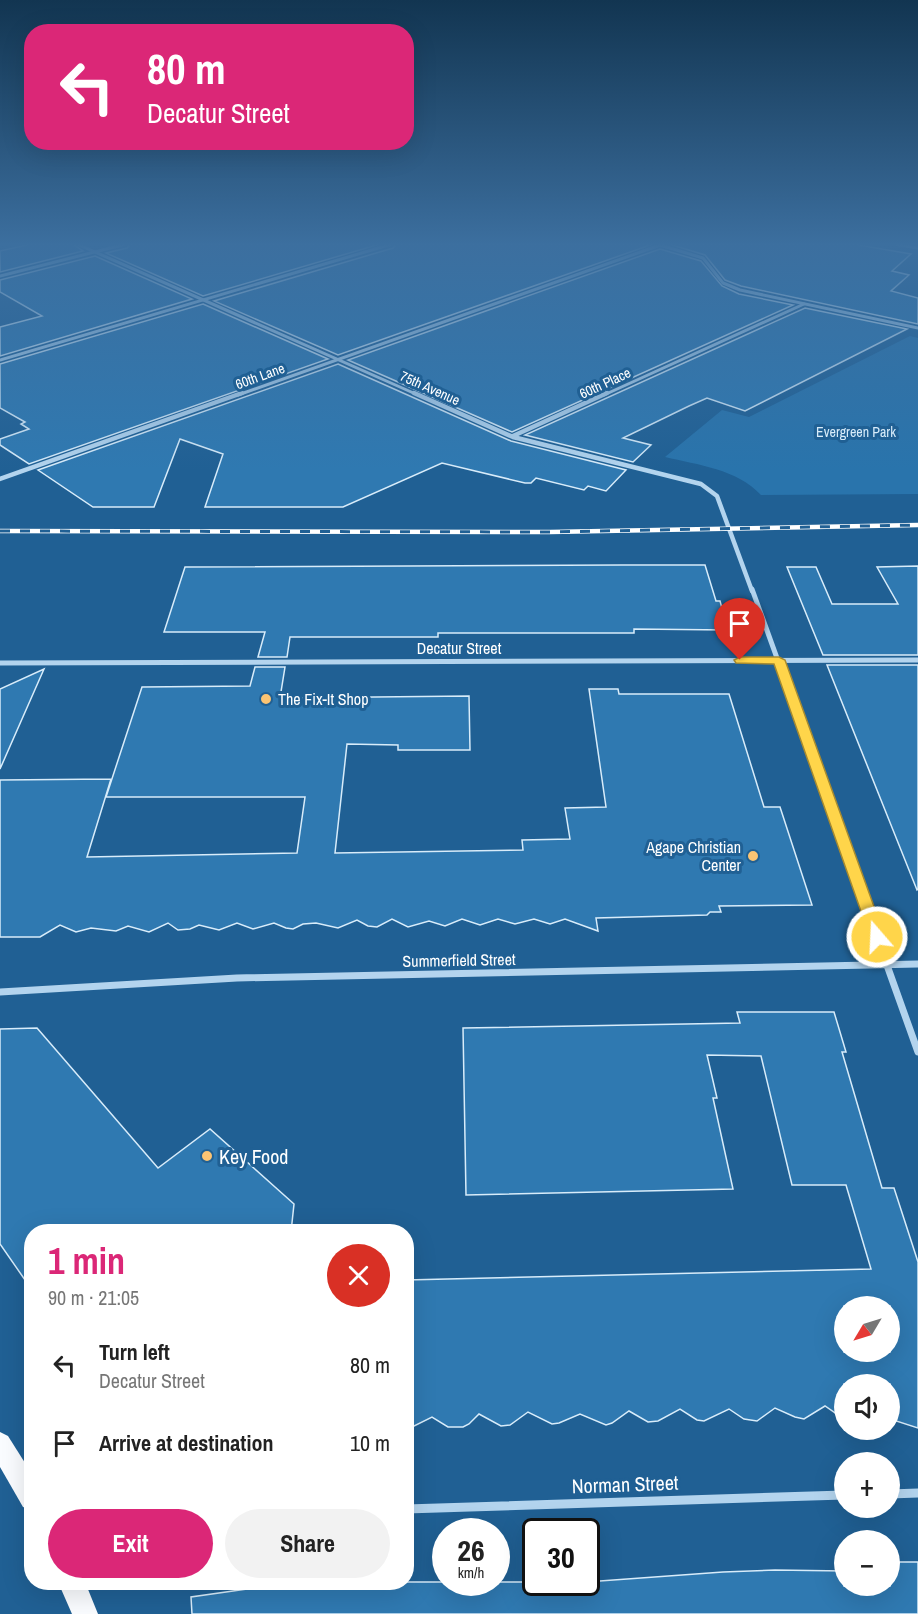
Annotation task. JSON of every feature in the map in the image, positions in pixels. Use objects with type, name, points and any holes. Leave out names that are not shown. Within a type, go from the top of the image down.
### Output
[{"type":"main road","points":[[0,1444],[24,1484]]},
{"type":"main road","points":[[74,1590],[85,1614]]},
{"type":"street","points":[[0,360],[137,319]]},
{"type":"street","name":"75th Avenue","points":[[251,319],[513,436],[701,484],[717,496],[779,660]]},
{"type":"street","name":"60th Lane","points":[[0,478],[449,319]]},
{"type":"street","name":"60th Place","points":[[513,436],[770,319]]},
{"type":"street","points":[[877,319],[918,328]]},
{"type":"street","points":[[779,660],[918,1052]]},
{"type":"street","name":"Decatur Street","points":[[0,663],[918,660]]},
{"type":"street","name":"Summerfield Street","points":[[0,992],[237,978],[918,964]]},
{"type":"street","points":[[900,1494],[918,1493]]},
{"type":"street","name":"Norman Street","points":[[414,1509],[834,1495]]},
{"type":"green space","name":"Evergreen Park","points":[[910,336],[918,338],[918,494],[761,495],[741,479],[729,474],[665,457],[722,410],[749,417]]},
{"type":"building","points":[[29,319],[124,319],[0,356],[0,327]]},
{"type":"building","points":[[151,319],[238,319],[328,359],[29,464],[0,445],[0,439],[29,429],[21,424],[25,422],[0,408],[0,364]]},
{"type":"building","points":[[256,319],[439,319],[338,355]]},
{"type":"building","points":[[462,319],[761,319],[512,432],[348,360]]},
{"type":"building","points":[[780,319],[860,319],[907,329],[745,411],[707,398],[623,438],[651,445],[633,462],[525,435]]},
{"type":"building","points":[[896,319],[918,319],[918,324]]},
{"type":"building","points":[[338,364],[511,441],[626,470],[606,491],[588,486],[584,490],[536,478],[531,483],[525,483],[442,463],[343,507],[205,507],[223,454],[180,439],[154,507],[93,507],[38,470]]},
{"type":"building","points":[[705,565],[716,601],[720,601],[728,630],[634,629],[634,633],[438,633],[438,637],[290,637],[287,657],[258,657],[265,632],[164,632],[185,567]]},
{"type":"building","points":[[918,566],[918,655],[823,655],[787,567],[816,567],[832,604],[898,604],[877,567]]},
{"type":"building","points":[[827,665],[918,665],[917,890]]},
{"type":"building","points":[[255,667],[285,667],[280,698],[469,696],[470,750],[398,750],[398,745],[347,744],[335,853],[523,850],[522,840],[570,839],[565,808],[606,807],[589,689],[618,689],[619,694],[729,694],[764,807],[780,807],[812,905],[719,906],[721,912],[710,912],[707,915],[596,918],[598,931],[565,919],[550,924],[534,919],[515,924],[498,919],[480,925],[462,919],[445,926],[429,921],[408,927],[392,919],[377,927],[368,926],[357,920],[338,928],[316,923],[303,924],[293,929],[274,923],[253,929],[237,923],[219,930],[199,925],[190,929],[178,930],[168,923],[149,932],[128,926],[116,931],[91,928],[76,932],[60,925],[40,937],[0,937],[0,780],[111,779],[87,857],[297,853],[305,797],[106,797],[142,687],[250,686]]},
{"type":"building","points":[[44,669],[0,769],[0,689]]},
{"type":"building","points":[[737,1012],[834,1012],[846,1052],[842,1052],[882,1188],[894,1188],[918,1262],[918,1428],[900,1422],[900,1374],[834,1374],[834,1412],[825,1406],[804,1419],[775,1408],[757,1421],[744,1419],[729,1409],[704,1421],[697,1420],[680,1409],[658,1421],[648,1422],[629,1411],[606,1425],[580,1414],[552,1424],[528,1412],[510,1425],[501,1426],[479,1414],[463,1427],[448,1427],[432,1417],[414,1426],[414,1280],[871,1269],[846,1185],[792,1185],[761,1056],[707,1055],[717,1098],[713,1098],[733,1189],[466,1195],[463,1028],[740,1023]]},
{"type":"building","points":[[37,1028],[158,1168],[210,1129],[294,1204],[292,1224],[24,1224],[24,1278],[0,1244],[0,1029]]},
{"type":"building","points":[[900,1562],[918,1562],[918,1614],[192,1614],[191,1597],[240,1590],[414,1590],[414,1582],[432,1582],[432,1596],[510,1596],[510,1582],[522,1582],[522,1596],[600,1596],[600,1581],[775,1570],[834,1571],[834,1596],[900,1596]]},
{"type":"railway","points":[[0,531],[550,532],[918,525]]},
{"type":"place","name":"The Fix-It Shop","points":[[266,699]]},
{"type":"place","name":"Agape Christian Center","points":[[753,856]]},
{"type":"place","name":"Key Food","points":[[207,1156]]},
{"type":"route","points":[[740,660],[779,660],[877,937]]}]
